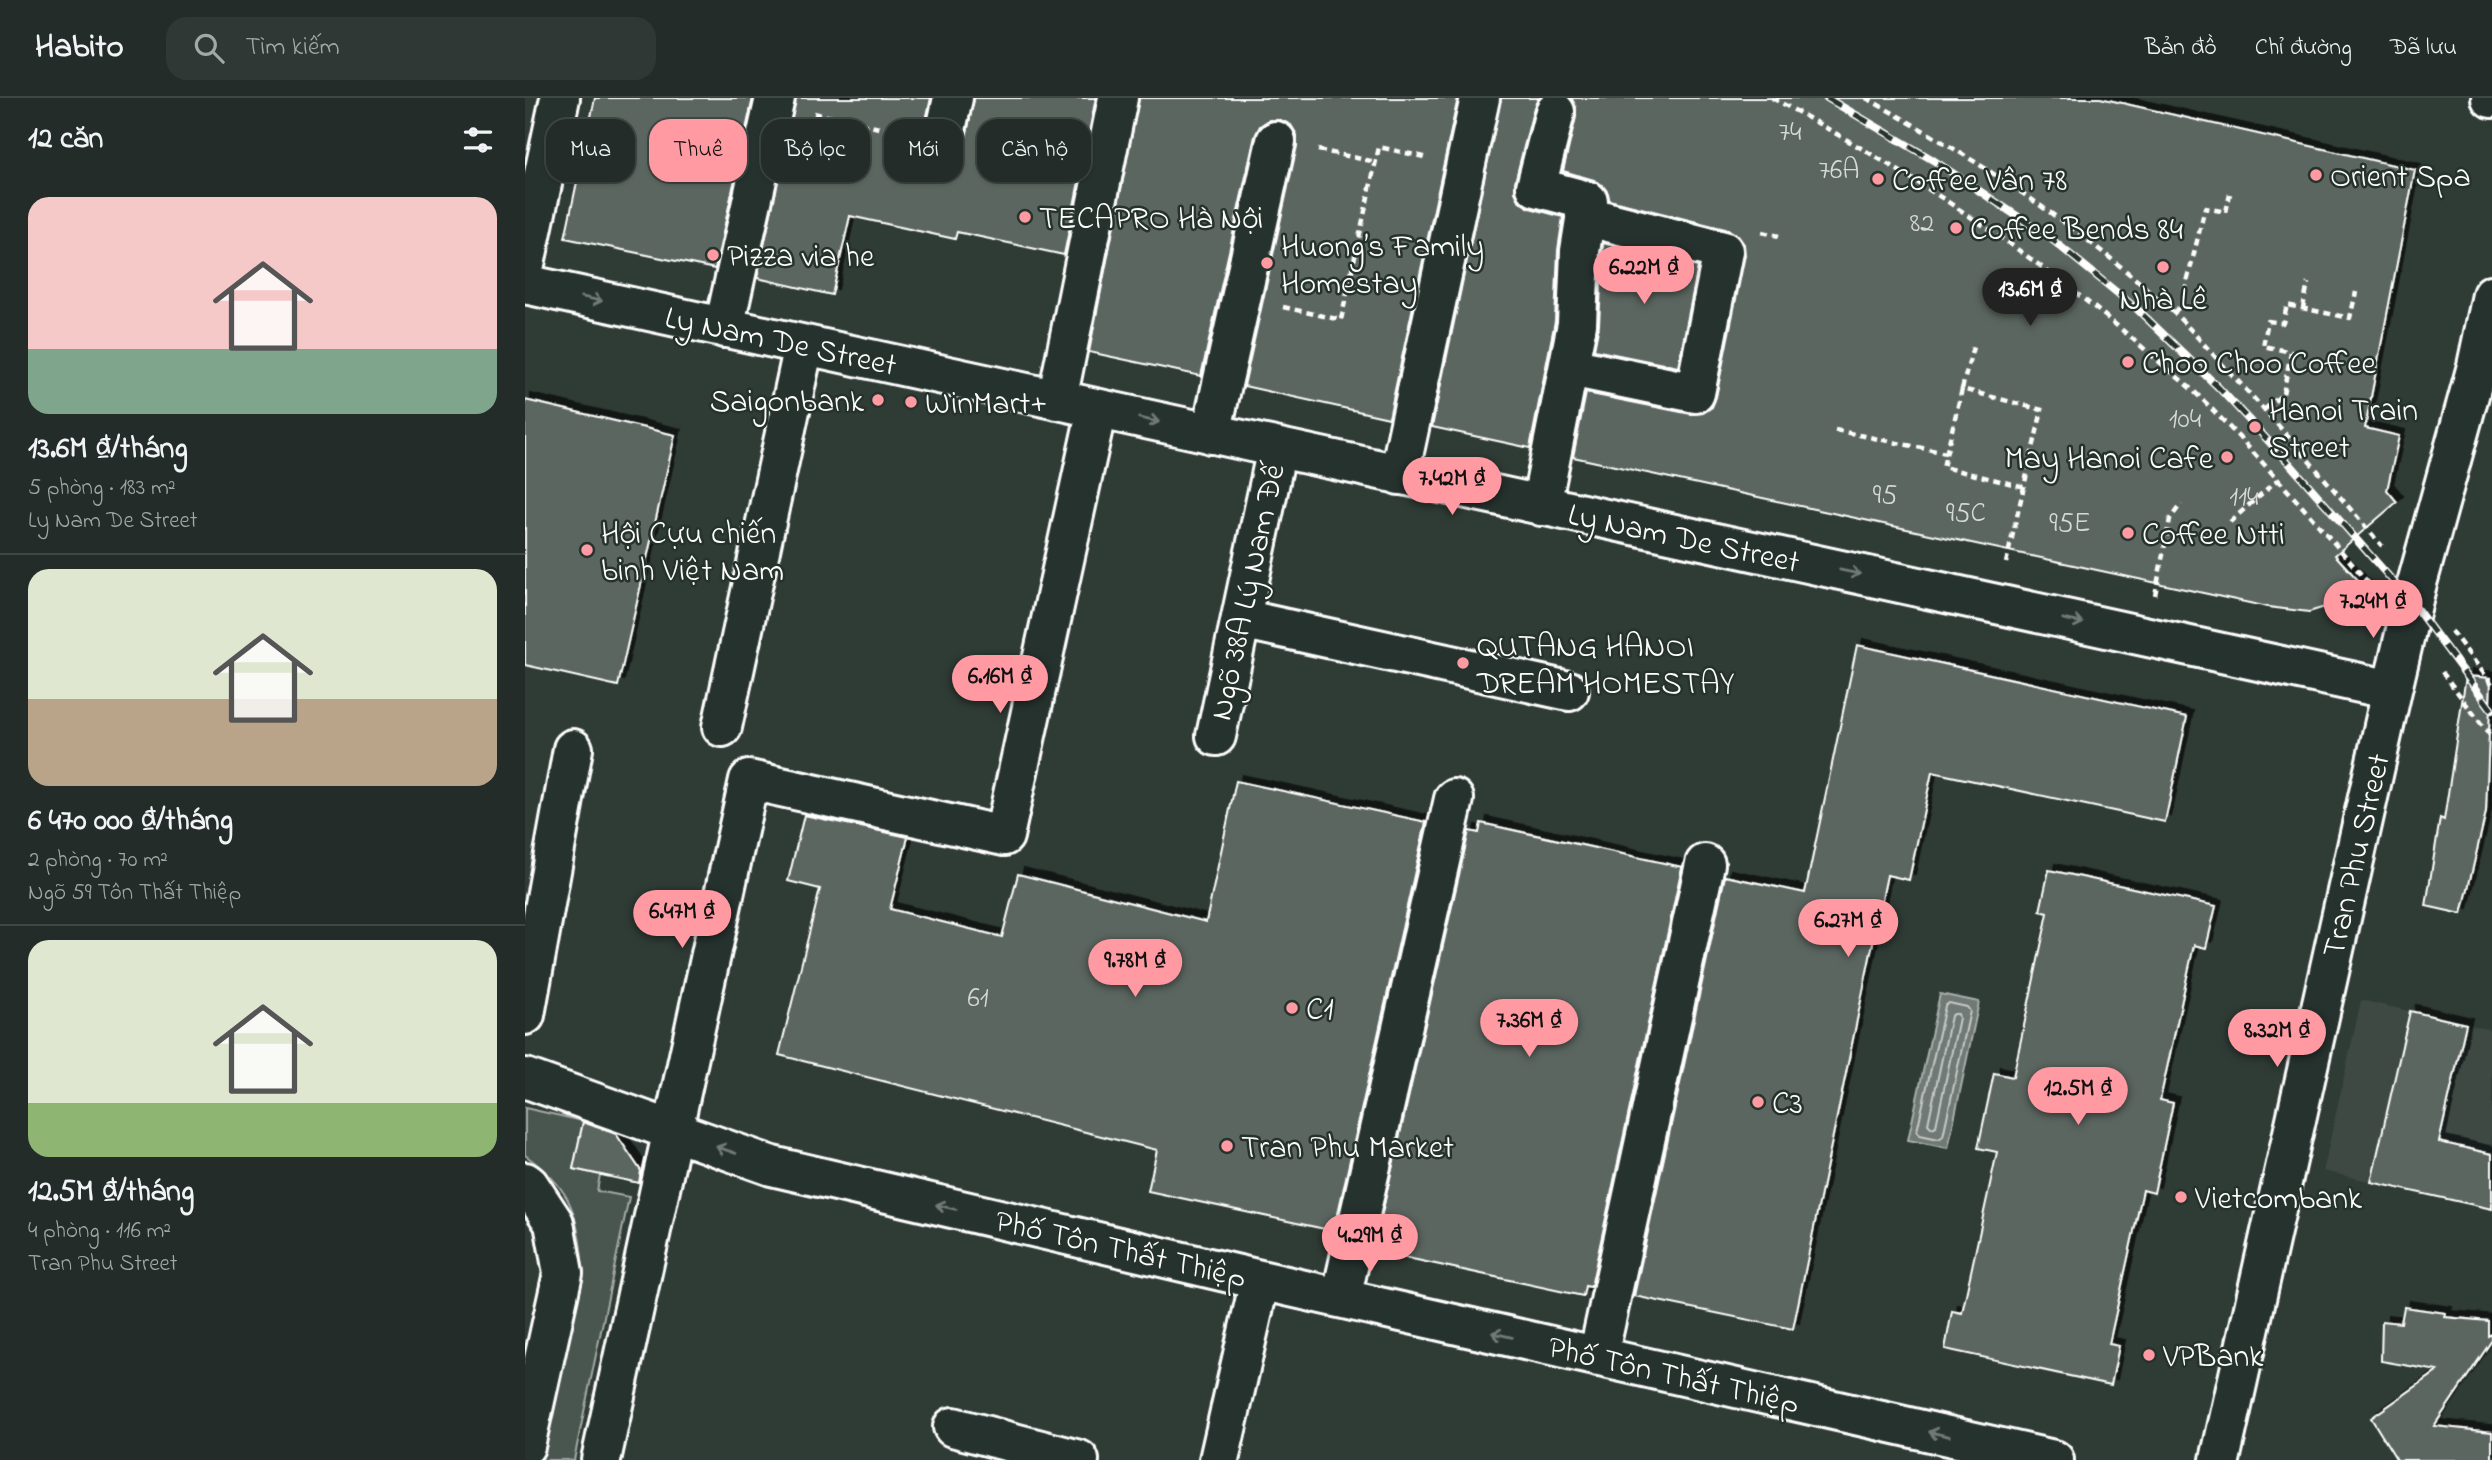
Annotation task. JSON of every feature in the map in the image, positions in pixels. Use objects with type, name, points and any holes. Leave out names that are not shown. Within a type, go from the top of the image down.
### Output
[{"type":"street","points":[[525,264],[533,185],[560,98]]},
{"type":"street","points":[[948,119],[953,98]]},
{"type":"street","points":[[1057,400],[1118,98]]},
{"type":"street","points":[[1399,475],[1480,98]]},
{"type":"street","points":[[724,328],[774,101]]},
{"type":"street","points":[[1541,506],[1577,324],[1580,251],[1588,201],[1536,187],[1555,112]]},
{"type":"street","points":[[1211,434],[1276,141]]},
{"type":"street","points":[[1570,367],[1695,393],[1723,251],[1585,216]]},
{"type":"street","name":"Ly Nam De Street","points":[[525,285],[2392,690]]},
{"type":"street","name":"Tran Phu Street","points":[[2220,1460],[2416,587],[2485,373],[2492,295]]},
{"type":"street","points":[[722,727],[804,345]]},
{"type":"street","points":[[601,1460],[749,780],[1004,836],[1097,409]]},
{"type":"street","name":"Ngõ 38A Lý Nam Đế","points":[[1216,736],[1277,448]]},
{"type":"street","points":[[1241,620],[1569,691]]},
{"type":"street","points":[[525,1015],[573,749]]},
{"type":"street","points":[[1341,1298],[1454,799]]},
{"type":"street","points":[[1598,1357],[1705,864]]},
{"type":"street","name":"Phố Tôn Thất Thiệp","points":[[525,1078],[772,1166],[2053,1460]]},
{"type":"street","points":[[525,1182],[554,1223],[563,1273],[525,1446]]},
{"type":"street","points":[[1219,1460],[1260,1280]]},
{"type":"street","points":[[953,1427],[1015,1452],[1079,1460]]},
{"type":"path","points":[[1772,98],[1898,170],[2024,253],[2104,314],[2204,401],[2376,591]]},
{"type":"path","points":[[1866,98],[1922,129],[2069,226],[2174,313],[2265,409],[2387,552]]},
{"type":"path","points":[[774,101],[884,128]]},
{"type":"path","points":[[1241,298],[1341,320],[1379,148]]},
{"type":"path","points":[[2174,313],[2182,303],[2205,208],[2226,212],[2230,194]]},
{"type":"path","points":[[2303,308],[2308,283]]},
{"type":"path","points":[[2265,409],[2283,394],[2291,352],[2263,346],[2268,321],[2283,323],[2287,305],[2350,318],[2355,292]]},
{"type":"path","points":[[1973,348],[1943,467],[2025,487]]},
{"type":"path","points":[[1962,389],[2042,410],[1998,604]]},
{"type":"path","points":[[1835,430],[1947,453]]},
{"type":"path","points":[[2230,522],[2277,480]]},
{"type":"path","points":[[2147,637],[2170,519],[2181,504]]},
{"type":"shaded area","points":[[2361,1000],[2492,1030],[2492,1209],[2323,1171]]},
{"type":"shaded area","points":[[525,1108],[583,1121],[573,1169],[600,1175],[597,1191],[629,1197],[574,1460],[538,1460],[582,1258],[580,1240],[573,1211],[560,1188],[525,1155]]},
{"type":"water","points":[[1940,994],[1979,1002],[1948,1148],[1908,1140]]},
{"type":"building","points":[[595,98],[753,98],[747,125],[747,119],[649,119],[649,182],[734,182],[715,269],[565,238],[577,182],[635,182],[635,119],[590,119]]},
{"type":"building","points":[[796,98],[931,98],[926,119],[884,119],[884,182],[963,182],[963,150],[974,98],[1096,98],[1091,123],[1091,119],[977,119],[977,182],[1079,182],[1064,255],[957,232],[955,239],[850,216],[832,295],[757,278],[778,182],[870,182],[870,119],[791,119]]},
{"type":"building","points":[[1139,98],[1458,98],[1389,418],[1244,386],[1297,146],[1297,135],[1291,125],[1280,120],[1269,120],[1260,126],[1255,136],[1201,376],[1089,352]]},
{"type":"building","points":[[1501,98],[1539,98],[1534,107],[1515,182],[1515,192],[1520,202],[1530,208],[1563,217],[1558,250],[1555,321],[1530,448],[1432,427]]},
{"type":"building","points":[[1571,98],[2100,98],[2415,170],[2365,428],[2399,436],[2387,490],[2397,502],[2335,555],[2370,593],[2309,612],[2268,607],[1573,457],[1586,393],[1691,414],[1703,413],[1712,407],[1745,255],[1744,244],[1729,230],[1609,200],[1602,185],[1563,171],[1576,117],[1576,107]]},
{"type":"building","points":[[1603,243],[1698,267],[1678,367],[1594,350],[1599,325]]},
{"type":"building","name":"Hội Cựu chiến binh Việt Nam","points":[[525,400],[675,435],[618,686],[525,665]]},
{"type":"building","points":[[1857,645],[2187,717],[2165,822],[1932,772],[1909,880],[1887,875],[1793,1329],[1634,1296],[1725,876],[1805,893]]},
{"type":"building","points":[[2466,676],[2491,678],[2486,812],[2462,914],[2426,906],[2440,818],[2444,820]]},
{"type":"building","points":[[1236,781],[1426,822],[1334,1231],[1148,1191],[1157,1150],[779,1055],[820,889],[788,881],[804,815],[908,837],[890,909],[1002,937],[1018,874],[1206,922]]},
{"type":"building","points":[[1481,823],[1682,867],[1591,1287],[1585,1286],[1583,1296],[1389,1254],[1392,1244],[1376,1240],[1469,831],[1479,833]]},
{"type":"building","points":[[2049,870],[2216,906],[2206,948],[2194,945],[2160,1100],[2173,1103],[2154,1193],[2143,1190],[2109,1344],[2119,1346],[2111,1385],[1945,1349],[1952,1311],[1962,1313],[1997,1152],[1978,1148],[1994,1073],[2013,1077],[2048,913],[2040,911]]},
{"type":"building","points":[[2410,1011],[2466,1024],[2439,1142],[2492,1154],[2492,1209],[2371,1182]]},
{"type":"building","points":[[583,1122],[616,1134],[641,1171],[639,1183],[573,1169]]},
{"type":"building","points":[[2404,1307],[2446,1313],[2445,1317],[2488,1321],[2488,1336],[2492,1334],[2492,1340],[2434,1426],[2492,1432],[2492,1460],[2397,1460],[2371,1418],[2438,1371],[2381,1361],[2382,1321],[2401,1323]]},
{"type":"railway","points":[[1827,98],[1933,160],[2050,238],[2137,309],[2218,387],[2290,464],[2413,604],[2492,710]]},
{"type":"place","name":"Orient Spa","points":[[2316,175]]},
{"type":"place","name":"Coffee Vân 78","points":[[1878,179]]},
{"type":"place","name":"TECAPRO Hà Nội","points":[[1025,217]]},
{"type":"place","name":"Coffee Bends 84","points":[[1956,228]]},
{"type":"place","name":"Pizza via he","points":[[713,255]]},
{"type":"place","name":"Huong’s Family Homestay","points":[[1267,263]]},
{"type":"place","name":"Nhà Lê","points":[[2163,267]]},
{"type":"place","name":"Choo Choo Coffee","points":[[2128,362]]},
{"type":"place","name":"Saigonbank","points":[[878,400]]},
{"type":"place","name":"WinMart+","points":[[911,402]]},
{"type":"place","name":"Hanoi Train Street","points":[[2255,427]]},
{"type":"place","name":"May Hanoi Cafe","points":[[2227,457]]},
{"type":"place","name":"Coffee Ntti","points":[[2128,533]]},
{"type":"place","name":"Hội Cựu chiến binh Việt Nam","points":[[587,550]]},
{"type":"place","name":"QUTANG HANOI DREAM HOMESTAY","points":[[1463,663]]},
{"type":"place","name":"C1","points":[[1292,1008]]},
{"type":"place","name":"C3","points":[[1758,1102]]},
{"type":"place","name":"Tran Phu Market","points":[[1227,1146]]},
{"type":"place","name":"Vietcombank","points":[[2181,1197]]},
{"type":"place","name":"VPBank","points":[[2149,1355]]}]
